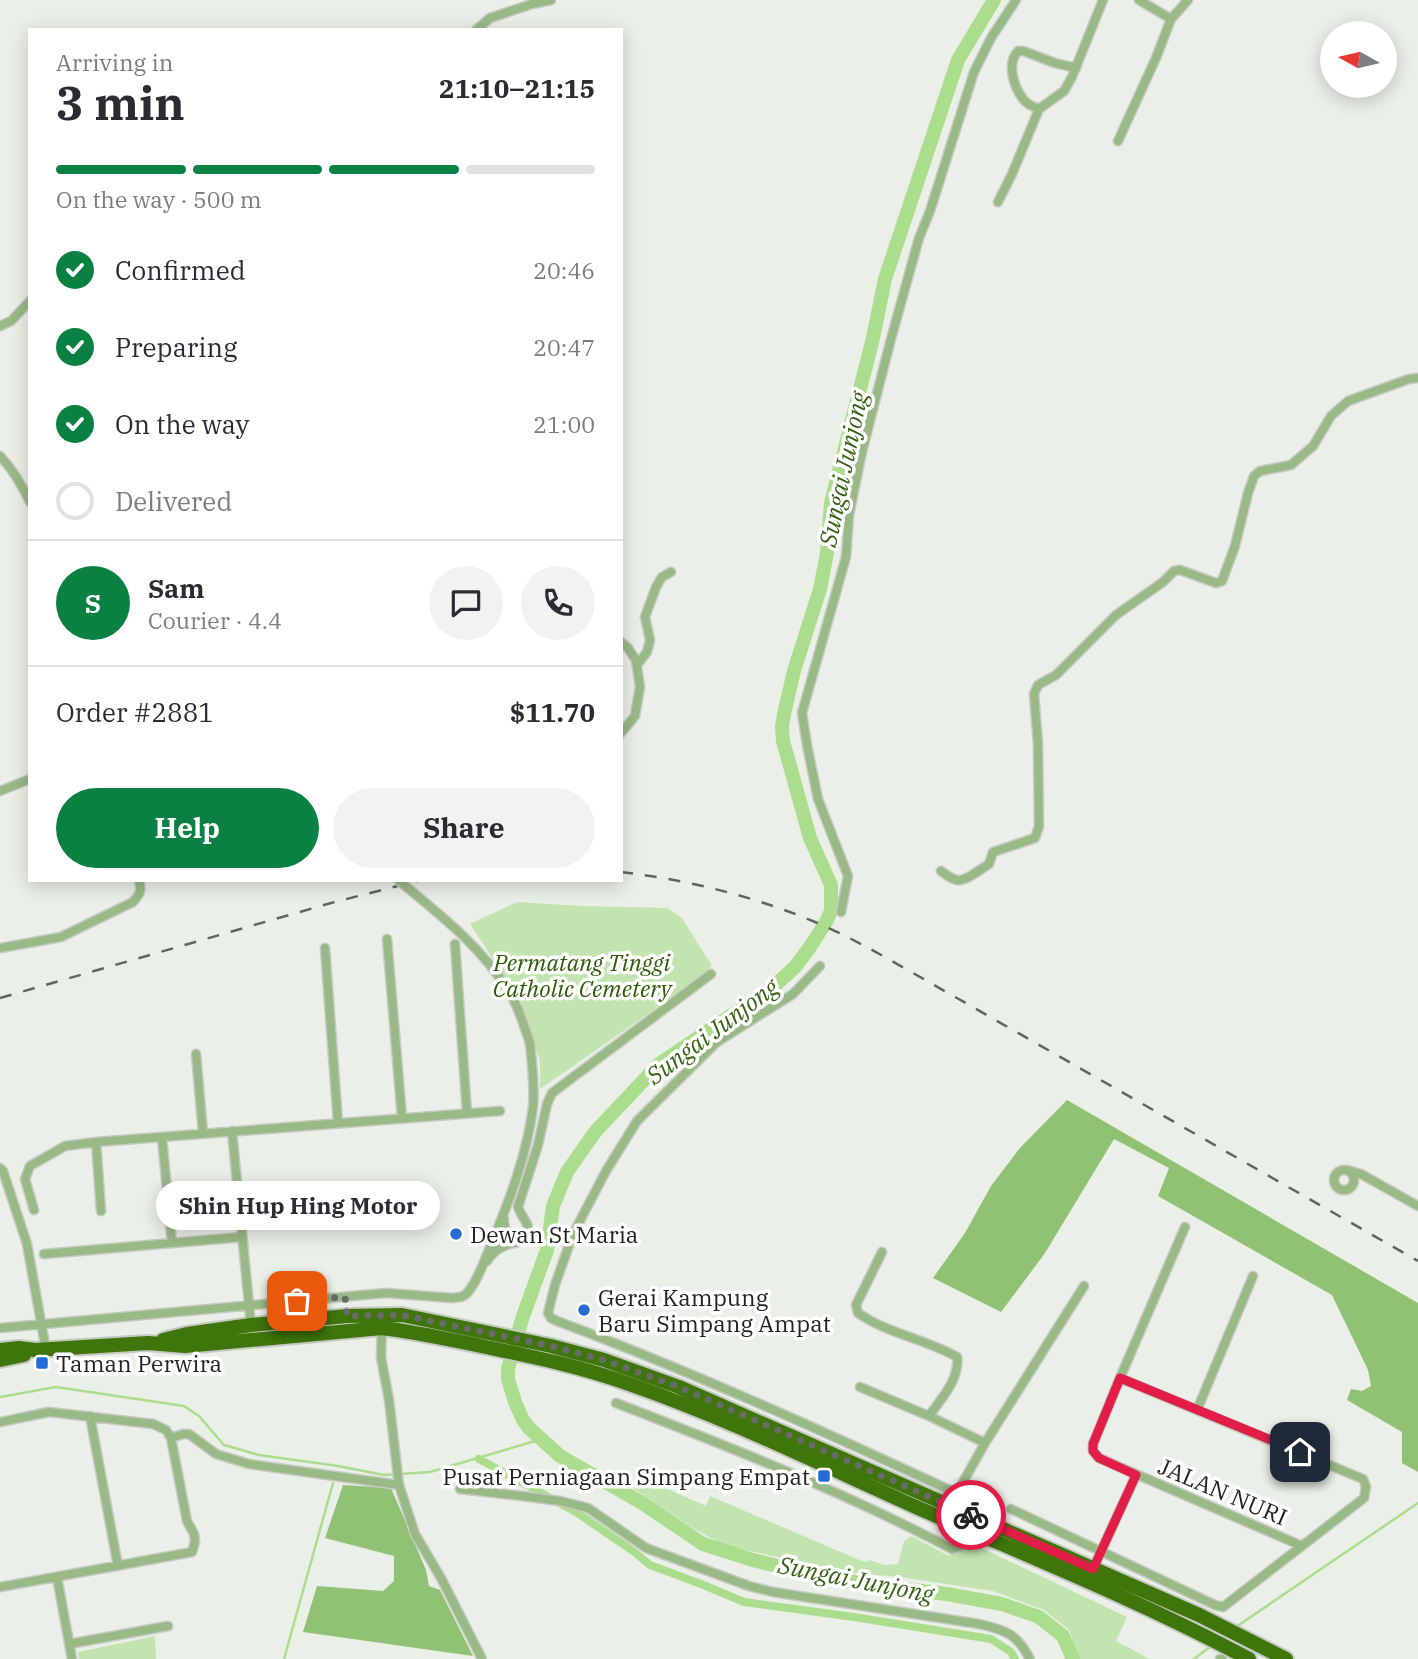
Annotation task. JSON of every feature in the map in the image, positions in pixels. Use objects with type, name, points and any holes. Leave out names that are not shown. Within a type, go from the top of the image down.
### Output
[{"type":"highway","points":[[148,1343],[187,1334],[251,1325],[347,1316],[402,1315],[494,1341],[550,1353],[604,1360],[679,1387],[953,1499],[1093,1569],[1199,1615],[1286,1659]]},
{"type":"highway","points":[[251,1325],[255,1334],[265,1338]]},
{"type":"highway","points":[[0,1350],[148,1343],[185,1346],[382,1328],[494,1341]]},
{"type":"highway","points":[[0,1360],[40,1350]]},
{"type":"highway","points":[[550,1353],[697,1410],[1117,1593],[1249,1659]]},
{"type":"street","points":[[479,28],[490,18],[551,0]]},
{"type":"street","points":[[841,912],[848,876],[818,799],[802,713],[846,557],[849,515],[862,452],[919,238],[974,72],[991,38],[1016,0]]},
{"type":"street","points":[[998,202],[1013,174],[1039,110],[1064,91],[1076,68],[1103,0]]},
{"type":"street","points":[[1139,0],[1171,19]]},
{"type":"street","points":[[1118,141],[1171,19],[1188,0]]},
{"type":"street","points":[[1039,110],[1026,103],[1013,76],[1011,66],[1018,51],[1076,68]]},
{"type":"street","points":[[0,326],[10,321],[28,303]]},
{"type":"street","points":[[941,871],[958,881],[966,880],[989,864],[993,852],[1035,838],[1039,826],[1038,744],[1034,694],[1038,685],[1056,675],[1116,615],[1163,582],[1174,570],[1216,583],[1222,581],[1235,546],[1254,476],[1260,471],[1291,465],[1313,446],[1331,416],[1348,401],[1418,378]]},
{"type":"street","points":[[0,456],[9,465],[28,497]]},
{"type":"street","points":[[637,665],[647,652],[650,640],[645,617],[649,604],[662,577],[671,572]]},
{"type":"street","points":[[623,644],[636,660],[640,687],[635,716],[623,731]]},
{"type":"street","points":[[0,791],[28,780]]},
{"type":"street","points":[[0,947],[61,937],[133,902],[141,893],[140,882]]},
{"type":"street","points":[[400,882],[456,930],[498,975],[511,994],[530,1043],[535,1083],[526,1145],[481,1269]]},
{"type":"street","points":[[387,939],[402,1118]]},
{"type":"street","points":[[455,944],[467,1113]]},
{"type":"street","points":[[325,948],[338,1123]]},
{"type":"street","points":[[820,966],[793,994],[717,1042],[637,1121],[606,1171],[573,1234],[555,1285],[548,1313],[551,1318],[755,1401],[953,1499],[1084,1286]]},
{"type":"street","points":[[0,1328],[386,1293],[462,1297],[491,1255],[502,1246],[516,1243],[528,1234],[528,1227],[518,1207],[552,1093],[711,974]]},
{"type":"street","points":[[196,1054],[203,1133]]},
{"type":"street","points":[[34,1210],[25,1179],[30,1166],[65,1146],[500,1111]]},
{"type":"street","points":[[232,1131],[251,1325]]},
{"type":"street","points":[[162,1137],[172,1243]]},
{"type":"street","points":[[96,1142],[102,1211]]},
{"type":"street","points":[[0,1168],[4,1171],[27,1244],[41,1324],[40,1350]]},
{"type":"street","points":[[1369,1180],[1347,1190],[1340,1189],[1334,1181],[1336,1174],[1343,1170],[1361,1174],[1418,1206]]},
{"type":"street","points":[[1346,1170],[1353,1175],[1353,1186]]},
{"type":"street","points":[[504,1211],[503,1225],[516,1243]]},
{"type":"street","points":[[1011,1508],[1223,1607],[1364,1497],[1366,1487],[1363,1479],[1120,1378],[1185,1227]]},
{"type":"street","points":[[495,1235],[516,1243]]},
{"type":"street","points":[[44,1255],[242,1237]]},
{"type":"street","points":[[882,1252],[856,1305],[858,1314],[957,1357],[957,1371],[953,1381],[929,1416]]},
{"type":"street","points":[[1196,1410],[1253,1276]]},
{"type":"street","points":[[345,1297],[347,1316]]},
{"type":"street","points":[[382,1328],[381,1357],[398,1477],[415,1534],[441,1578],[482,1659]]},
{"type":"street","points":[[604,1360],[611,1341]]},
{"type":"street","points":[[645,1374],[649,1356]]},
{"type":"street","name":"JALAN NURI","points":[[1120,1378],[1093,1444],[1093,1451],[1099,1458],[1302,1546]]},
{"type":"street","points":[[860,1387],[985,1443]]},
{"type":"street","points":[[616,1403],[723,1444],[799,1477],[904,1524],[952,1549],[960,1546],[969,1530]]},
{"type":"street","points":[[0,1422],[49,1412],[153,1424],[166,1430],[171,1438],[187,1521],[195,1542],[192,1552],[0,1587]]},
{"type":"street","points":[[90,1416],[118,1566]]},
{"type":"street","points":[[171,1438],[188,1434],[216,1454],[249,1464],[398,1477]]},
{"type":"street","points":[[1093,1569],[1136,1475]]},
{"type":"street","points":[[460,1489],[560,1501],[587,1508],[646,1548],[749,1586],[1001,1629],[1018,1639],[1030,1659]]},
{"type":"street","points":[[57,1577],[72,1659]]},
{"type":"street","points":[[69,1644],[168,1626]]},
{"type":"green space","name":"Permatang Tinggi Catholic Cemetery","points":[[517,902],[667,908],[682,918],[712,966],[671,998],[540,1089],[540,1061],[522,1008],[470,924]]},
{"type":"green space","points":[[1067,1100],[1418,1303],[1418,1472],[1402,1463],[1402,1432],[1347,1400],[1351,1389],[1362,1391],[1371,1386],[1368,1370],[1332,1295],[1158,1196],[1169,1168],[1114,1139],[1045,1253],[1001,1312],[933,1278],[965,1233],[991,1186],[1020,1148]]},
{"type":"green space","points":[[638,1476],[706,1506],[710,1496],[864,1562],[870,1560],[884,1565],[898,1564],[904,1541],[911,1536],[949,1556],[952,1551],[971,1543],[1127,1617],[1116,1641],[1150,1659],[1080,1659],[1069,1630],[1044,1610],[993,1591],[845,1572],[724,1545],[691,1527],[634,1489]]},
{"type":"green space","points":[[343,1485],[391,1488],[426,1570],[429,1586],[440,1590],[473,1656],[303,1632],[317,1586],[383,1591],[394,1581],[394,1556],[325,1538]]},
{"type":"green space","points":[[155,1636],[156,1659],[79,1659],[78,1652]]},
{"type":"waterway","name":"Sungai Junjong","points":[[994,0],[958,60],[885,279],[873,338],[831,503],[827,553],[820,589],[794,671],[784,714],[783,741],[810,838],[831,885],[831,911],[795,967],[772,988],[659,1064],[595,1132],[567,1172],[553,1206],[547,1250],[522,1319],[508,1369],[508,1379],[523,1420],[560,1456],[642,1503],[703,1544],[753,1560],[827,1578],[1002,1604],[1039,1617],[1063,1636],[1073,1659]]},
{"type":"waterway","points":[[0,1397],[56,1387],[184,1406],[199,1416],[224,1445],[259,1455],[384,1475],[430,1472],[542,1439]]},
{"type":"waterway","points":[[479,1459],[576,1512],[650,1565],[744,1602],[991,1639],[1011,1652],[1015,1659]]},
{"type":"waterway","points":[[284,1659],[333,1483]]},
{"type":"waterway","points":[[1236,1627],[1418,1503]]},
{"type":"waterway","points":[[1194,1659],[1211,1646]]},
{"type":"railway","points":[[623,872],[695,884],[744,897],[838,932],[1418,1261]]},
{"type":"railway","points":[[0,998],[413,882]]},
{"type":"way so far","points":[[297,1301],[345,1297],[347,1316],[402,1315],[551,1346],[604,1360],[679,1387],[971,1515]]},
{"type":"place","name":"Dewan St Maria","points":[[456,1234]]},
{"type":"place","name":"Shin Hup Hing Motor","points":[[297,1301]]},
{"type":"place","name":"Gerai Kampung Baru Simpang Ampat","points":[[584,1310]]},
{"type":"place","name":"Taman Perwira","points":[[42,1363]]},
{"type":"place","name":"Pusat Perniagaan Simpang Empat","points":[[824,1476]]},
{"type":"route","points":[[971,1515],[1093,1569],[1136,1475],[1099,1458],[1093,1451],[1093,1444],[1120,1378],[1300,1452]]}]
